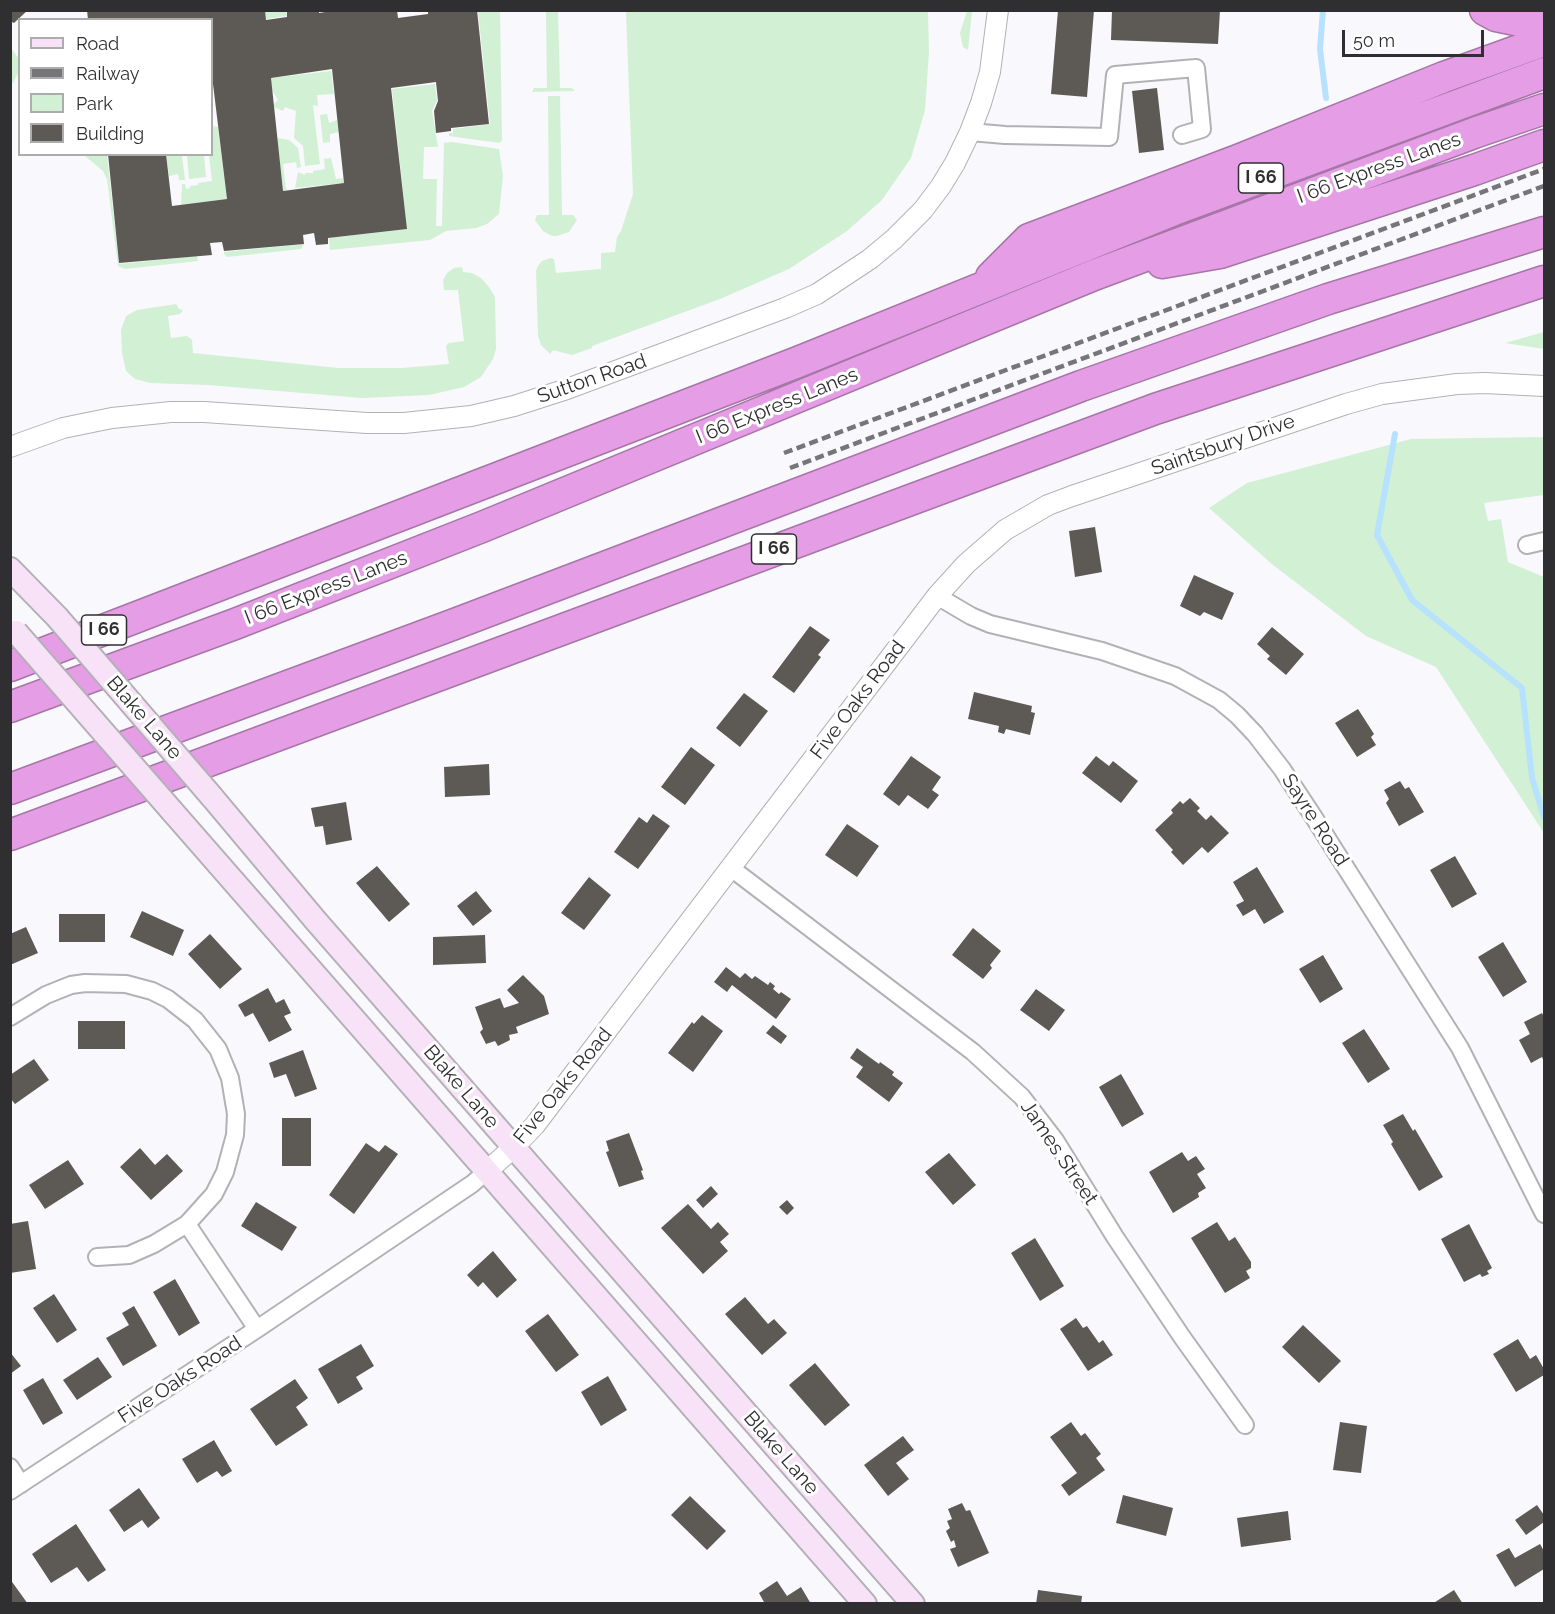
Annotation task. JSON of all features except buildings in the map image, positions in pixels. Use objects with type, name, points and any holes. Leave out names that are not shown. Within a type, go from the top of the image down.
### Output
[{"type":"highway","points":[[1485,10],[1496,16],[1535,24],[1545,23]]},
{"type":"highway","points":[[980,288],[1029,239],[1238,160],[1444,77],[1545,41]]},
{"type":"highway","name":"I 66","points":[[10,666],[776,370],[1185,206],[1545,73]]},
{"type":"highway","name":"I 66 Express Lanes","points":[[10,706],[235,624],[482,527],[1094,275],[1431,149],[1545,109]]},
{"type":"highway","points":[[1094,275],[1220,253],[1545,145]]},
{"type":"highway","points":[[10,789],[453,625],[1081,386],[1328,299],[1545,215]]},
{"type":"highway","points":[[1328,299],[1545,232]]},
{"type":"highway","name":"I 66","points":[[10,835],[1155,409],[1545,281]]},
{"type":"main road","name":"Blake Lane","points":[[14,569],[309,912],[913,1604]]},
{"type":"main road","name":"Blake Lane","points":[[13,629],[866,1604]]},
{"type":"street","name":"Sutton Road","points":[[10,447],[63,428],[144,414],[204,412],[368,423],[404,423],[471,416],[514,406],[567,389],[817,294],[845,277],[894,239],[922,210],[955,163],[970,132],[990,72],[998,10]]},
{"type":"street","points":[[970,132],[1109,137],[1115,75],[1196,69],[1202,129],[1182,135]]},
{"type":"street","name":"Saintsbury Drive","points":[[937,596],[966,564],[1005,530],[1048,505],[1071,496],[1382,394],[1457,384],[1545,386]]},
{"type":"street","points":[[1527,545],[1545,541]]},
{"type":"street","name":"Five Oaks Road","points":[[16,1487],[472,1184],[514,1147],[550,1106],[937,596]]},
{"type":"street","name":"Sayre Road","points":[[937,596],[971,616],[990,624],[1102,651],[1175,676],[1219,700],[1255,734],[1314,816],[1460,1047],[1545,1214]]},
{"type":"street","name":"James Street","points":[[731,868],[973,1052],[1022,1097],[1055,1140],[1149,1287],[1245,1425]]},
{"type":"street","points":[[10,1017],[46,994],[71,985],[112,982],[152,991],[168,999],[207,1032],[218,1049],[230,1078],[236,1114],[235,1135],[225,1172],[214,1194],[188,1224],[154,1244],[129,1255],[97,1257]]},
{"type":"street","points":[[188,1224],[257,1329]]},
{"type":"street","points":[[10,1467],[16,1487]]},
{"type":"green space","points":[[265,11],[286,11],[287,16],[266,19]]},
{"type":"green space","points":[[478,11],[500,11],[502,140],[500,143],[449,136],[449,133],[453,133],[453,129],[490,124]]},
{"type":"green space","points":[[546,11],[558,11],[560,88],[572,88],[575,91],[532,92],[534,88],[547,88]]},
{"type":"green space","points":[[626,11],[928,11],[929,52],[925,110],[911,158],[882,200],[847,231],[789,269],[720,299],[592,346],[592,348],[572,355],[553,350],[550,354],[541,345],[538,336],[536,271],[538,266],[542,261],[551,258],[554,259],[556,273],[601,269],[601,253],[615,252],[617,237],[633,194]]},
{"type":"green space","points":[[967,11],[972,11],[968,50],[963,47],[960,33]]},
{"type":"green space","points":[[10,47],[18,57],[18,74],[11,86]]},
{"type":"green space","points":[[331,71],[334,94],[317,95],[318,106],[313,105],[320,164],[305,166],[303,146],[294,138],[296,111],[285,107],[283,111],[274,107],[278,100],[272,90],[271,78]]},
{"type":"green space","points":[[435,84],[437,101],[432,111],[438,147],[424,147],[423,179],[437,179],[436,226],[442,226],[444,143],[452,142],[499,149],[503,176],[499,214],[487,224],[476,228],[446,231],[430,240],[330,250],[329,238],[407,229],[392,89]]},
{"type":"green space","points":[[548,96],[560,96],[562,215],[573,215],[577,220],[569,232],[557,236],[543,231],[535,220],[537,215],[549,215]]},
{"type":"green space","points":[[327,114],[329,123],[337,120],[339,132],[330,134],[330,142],[323,143],[320,115]]},
{"type":"green space","points":[[213,126],[218,127],[227,199],[181,205],[182,184],[185,184],[186,189],[198,183],[212,181],[209,156],[213,156]]},
{"type":"green space","points":[[277,138],[289,140],[298,148],[301,167],[297,168],[296,162],[283,164],[286,190],[283,191]]},
{"type":"green space","points":[[85,156],[107,156],[119,264],[197,256],[198,261],[125,269],[118,266],[107,179],[103,171]]},
{"type":"green space","points":[[166,156],[182,156],[185,180],[179,180],[178,174],[169,176]]},
{"type":"green space","points":[[187,156],[204,156],[206,177],[189,179]]},
{"type":"green space","points":[[331,158],[336,179],[343,178],[344,183],[295,188],[298,172],[305,175],[305,173],[325,169],[324,159]]},
{"type":"green space","points":[[304,244],[301,249],[227,257],[224,254],[224,252]]},
{"type":"green space","points":[[462,267],[463,272],[472,273],[481,278],[495,297],[496,349],[493,359],[481,377],[464,387],[429,395],[362,398],[208,385],[150,383],[135,379],[126,371],[121,330],[126,316],[137,310],[176,304],[179,309],[183,310],[180,314],[168,316],[171,338],[187,336],[190,338],[193,353],[338,368],[402,368],[449,364],[446,346],[449,343],[464,341],[458,290],[444,290],[443,280],[454,268]]},
{"type":"green space","points":[[1544,332],[1544,349],[1505,343]]},
{"type":"green space","points":[[1544,437],[1544,495],[1484,503],[1488,521],[1501,519],[1508,562],[1544,577],[1544,833],[1436,667],[1366,636],[1273,565],[1209,508],[1247,483],[1411,439]]},
{"type":"waterway","points":[[1323,10],[1320,49],[1326,98]]},
{"type":"waterway","points":[[1395,434],[1377,535],[1412,600],[1522,688],[1532,778],[1544,817]]},
{"type":"railway","points":[[784,453],[1544,169]]},
{"type":"railway","points":[[790,468],[1544,186]]}]
